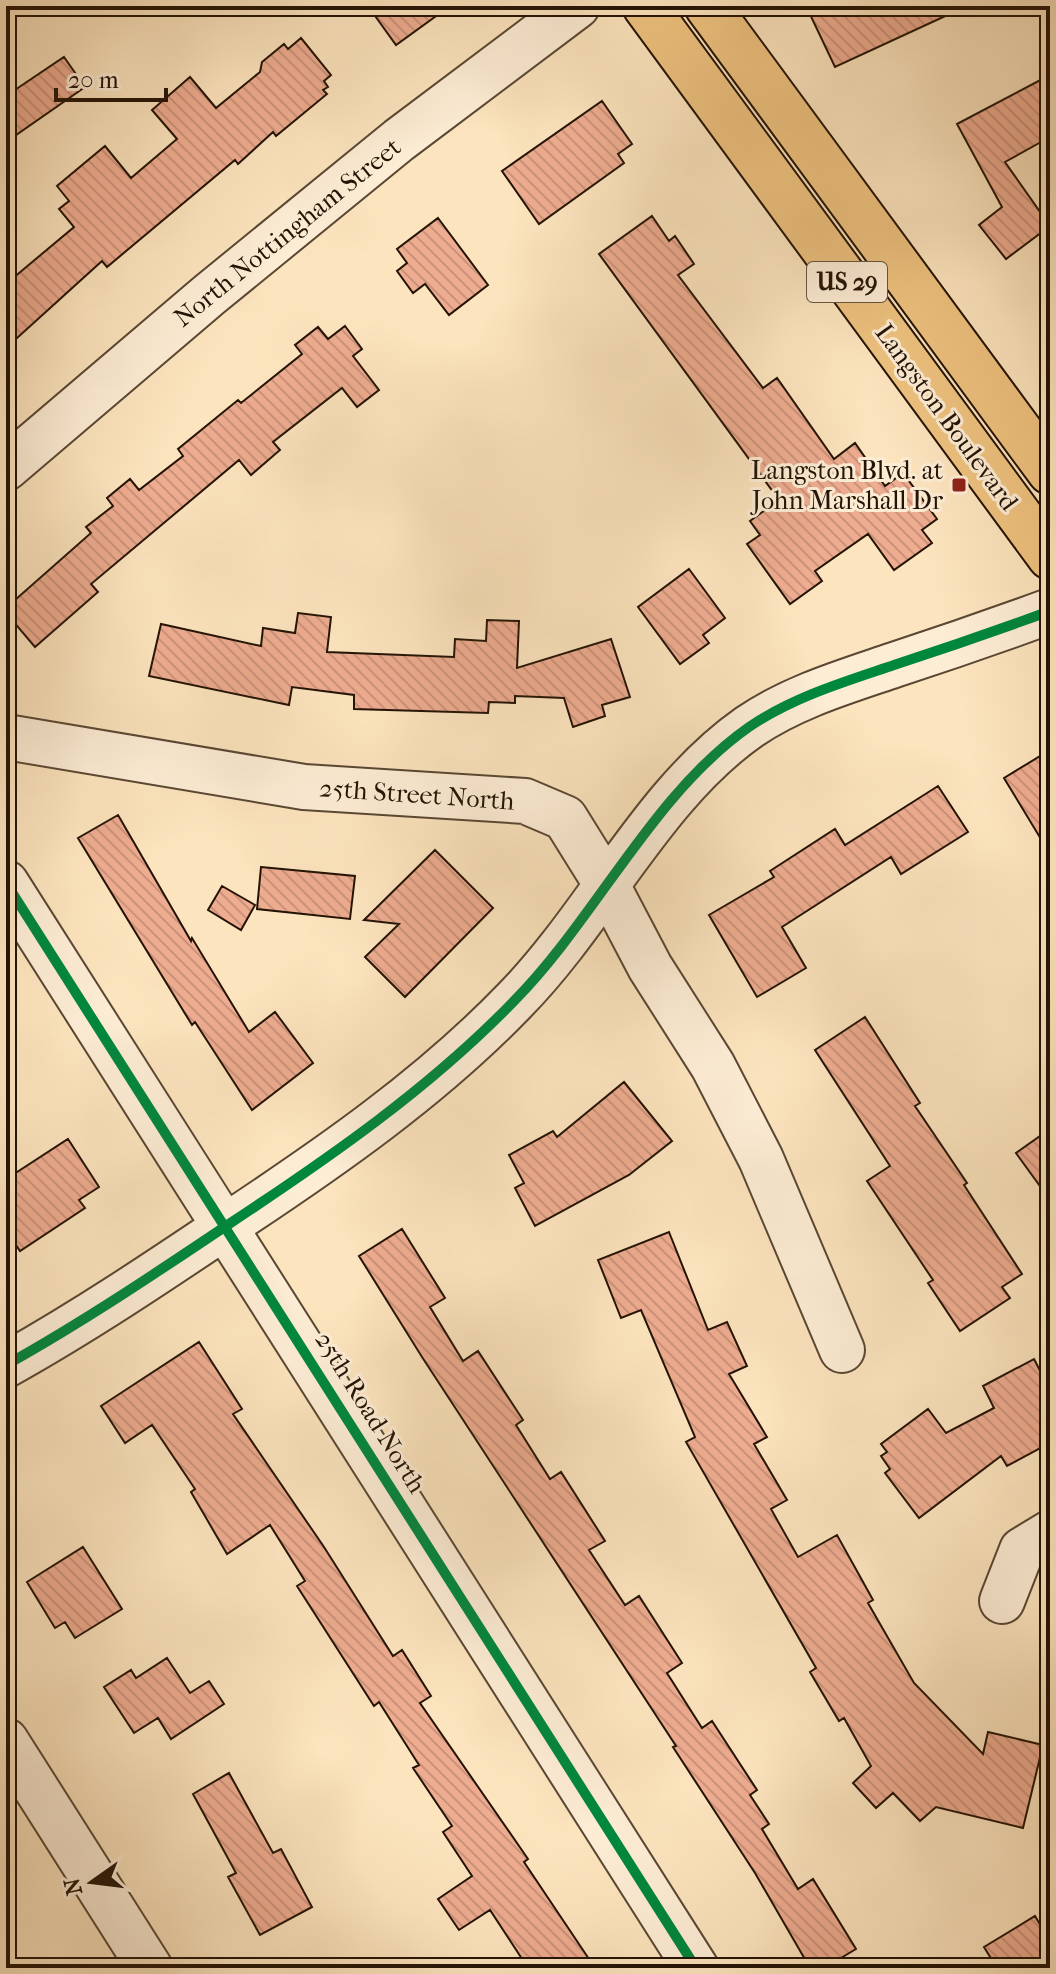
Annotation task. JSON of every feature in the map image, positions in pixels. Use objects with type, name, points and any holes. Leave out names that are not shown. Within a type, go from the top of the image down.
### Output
[{"type":"main road","name":"Langston Boulevard","points":[[645,6],[1050,557]]},
{"type":"main road","name":"Langston Boulevard","points":[[707,6],[1050,472]]},
{"type":"street","name":"North Nottingham Street","points":[[6,468],[209,295],[399,140],[577,6]]},
{"type":"street","points":[[6,1365],[86,1318],[227,1226],[396,1106],[457,1055],[554,960],[679,793],[705,764],[751,726],[804,696],[1050,611]]},
{"type":"street","name":"25th Street North","points":[[6,737],[304,787],[525,801],[565,818],[608,887],[650,967],[713,1066],[761,1159],[842,1350]]},
{"type":"street","name":"25th Road North","points":[[6,883],[227,1226],[696,1968]]},
{"type":"street","points":[[1002,1601],[1022,1550],[1050,1533]]},
{"type":"street","points":[[6,1741],[150,1968]]},
{"type":"building","points":[[368,6],[450,6],[396,45]]},
{"type":"building","points":[[806,6],[967,6],[835,67]]},
{"type":"building","points":[[301,38],[331,75],[324,81],[328,87],[323,90],[327,94],[276,136],[273,132],[238,164],[235,160],[107,267],[102,261],[6,348],[6,284],[74,227],[59,209],[69,201],[57,186],[105,146],[131,178],[177,139],[152,110],[190,77],[216,108],[260,72],[262,62],[284,44],[288,49]]},
{"type":"building","points":[[64,57],[85,87],[6,142],[6,96]]},
{"type":"building","points":[[1050,75],[1050,137],[1005,162],[1050,226],[1006,259],[979,225],[1002,207],[957,124]]},
{"type":"building","points":[[602,101],[632,144],[618,154],[624,163],[539,224],[502,171]]},
{"type":"building","points":[[652,216],[669,241],[675,236],[694,264],[678,275],[763,388],[777,378],[834,459],[855,443],[885,486],[903,473],[937,519],[922,530],[932,543],[894,570],[868,534],[815,571],[822,581],[790,604],[747,544],[760,535],[750,521],[779,500],[599,254]]},
{"type":"building","points":[[438,218],[488,285],[449,315],[425,284],[413,293],[397,271],[407,263],[397,249]]},
{"type":"building","points":[[345,326],[362,349],[353,356],[379,390],[357,407],[342,388],[273,442],[280,450],[251,475],[239,460],[91,584],[98,592],[35,647],[6,613],[6,608],[91,533],[86,527],[113,506],[107,498],[130,479],[139,490],[183,456],[178,449],[238,400],[241,403],[302,354],[295,345],[318,327],[328,339]]},
{"type":"building","points":[[689,569],[725,618],[703,635],[709,643],[680,664],[638,607]]},
{"type":"building","points":[[298,613],[331,617],[327,652],[454,657],[455,639],[486,641],[487,620],[519,621],[517,668],[611,639],[630,697],[602,705],[605,716],[573,727],[564,698],[515,696],[515,703],[489,702],[488,713],[354,709],[354,695],[292,687],[289,705],[149,676],[161,624],[261,646],[263,628],[295,633]]},
{"type":"building","points":[[1050,750],[1050,854],[1004,778]]},
{"type":"building","points":[[938,786],[968,832],[901,874],[891,857],[782,927],[806,968],[757,997],[709,915],[774,877],[770,871],[835,829],[845,845]]},
{"type":"building","points":[[118,815],[191,941],[192,938],[249,1032],[275,1012],[313,1063],[252,1110],[195,1022],[192,1025],[78,838]]},
{"type":"building","points":[[435,850],[493,908],[405,997],[365,957],[399,924],[364,920]]},
{"type":"building","points":[[261,867],[355,876],[350,919],[257,909]]},
{"type":"building","points":[[222,886],[255,905],[241,930],[208,910]]},
{"type":"building","points":[[865,1017],[920,1103],[915,1106],[967,1183],[964,1185],[1022,1274],[1002,1287],[1010,1298],[960,1331],[928,1283],[933,1280],[867,1181],[890,1166],[815,1050]]},
{"type":"building","points":[[624,1082],[672,1141],[629,1175],[535,1226],[515,1188],[524,1183],[509,1155],[553,1131],[557,1137]]},
{"type":"building","points":[[1050,1129],[1050,1200],[1016,1153]]},
{"type":"building","points":[[68,1139],[99,1187],[79,1200],[85,1208],[20,1251],[6,1230],[6,1191],[16,1184],[11,1176]]},
{"type":"building","points":[[402,1229],[445,1298],[430,1307],[463,1361],[478,1351],[523,1420],[516,1425],[550,1479],[561,1472],[605,1541],[589,1550],[625,1605],[639,1596],[682,1663],[667,1673],[702,1728],[712,1721],[757,1790],[750,1795],[769,1824],[762,1829],[798,1889],[813,1879],[856,1949],[824,1968],[810,1968],[755,1873],[673,1747],[676,1746],[422,1357],[359,1256]]},
{"type":"building","points":[[669,1232],[708,1330],[727,1322],[747,1366],[729,1374],[767,1437],[754,1444],[787,1500],[771,1509],[798,1557],[837,1535],[873,1600],[868,1603],[914,1683],[983,1754],[988,1732],[1043,1745],[1023,1828],[936,1807],[920,1821],[893,1793],[876,1808],[853,1783],[871,1766],[844,1718],[839,1721],[810,1672],[816,1668],[686,1442],[695,1437],[641,1310],[621,1318],[598,1260]]},
{"type":"building","points":[[199,1342],[242,1409],[233,1414],[324,1547],[393,1656],[402,1650],[431,1696],[420,1703],[528,1859],[524,1862],[595,1968],[528,1968],[490,1910],[459,1930],[438,1899],[472,1876],[443,1832],[452,1826],[413,1768],[419,1765],[379,1702],[374,1706],[297,1586],[305,1581],[270,1525],[227,1554],[191,1492],[195,1489],[152,1425],[125,1443],[101,1406]]},
{"type":"building","points":[[1034,1359],[1050,1390],[1050,1443],[1007,1466],[1001,1456],[919,1518],[885,1473],[890,1469],[881,1456],[887,1452],[881,1444],[928,1409],[946,1433],[994,1408],[983,1386]]},
{"type":"building","points":[[83,1547],[122,1609],[75,1638],[65,1622],[55,1628],[27,1582]]},
{"type":"building","points":[[167,1658],[190,1693],[209,1681],[224,1704],[171,1739],[158,1718],[134,1733],[104,1687],[131,1670],[136,1678]]},
{"type":"building","points":[[229,1773],[273,1853],[281,1849],[312,1907],[260,1935],[228,1877],[236,1873],[193,1794]]},
{"type":"building","points":[[1035,1916],[1050,1941],[1050,1968],[997,1968],[984,1947]]},
{"type":"cycle path","points":[[6,1365],[119,1297],[304,1174],[378,1120],[448,1063],[482,1033],[544,968],[683,787],[714,755],[749,727],[819,691],[1050,611]]},
{"type":"cycle path","points":[[6,883],[696,1968]]},
{"type":"place","name":"Langston Blvd. at John Marshall Dr","points":[[959,485]]}]
